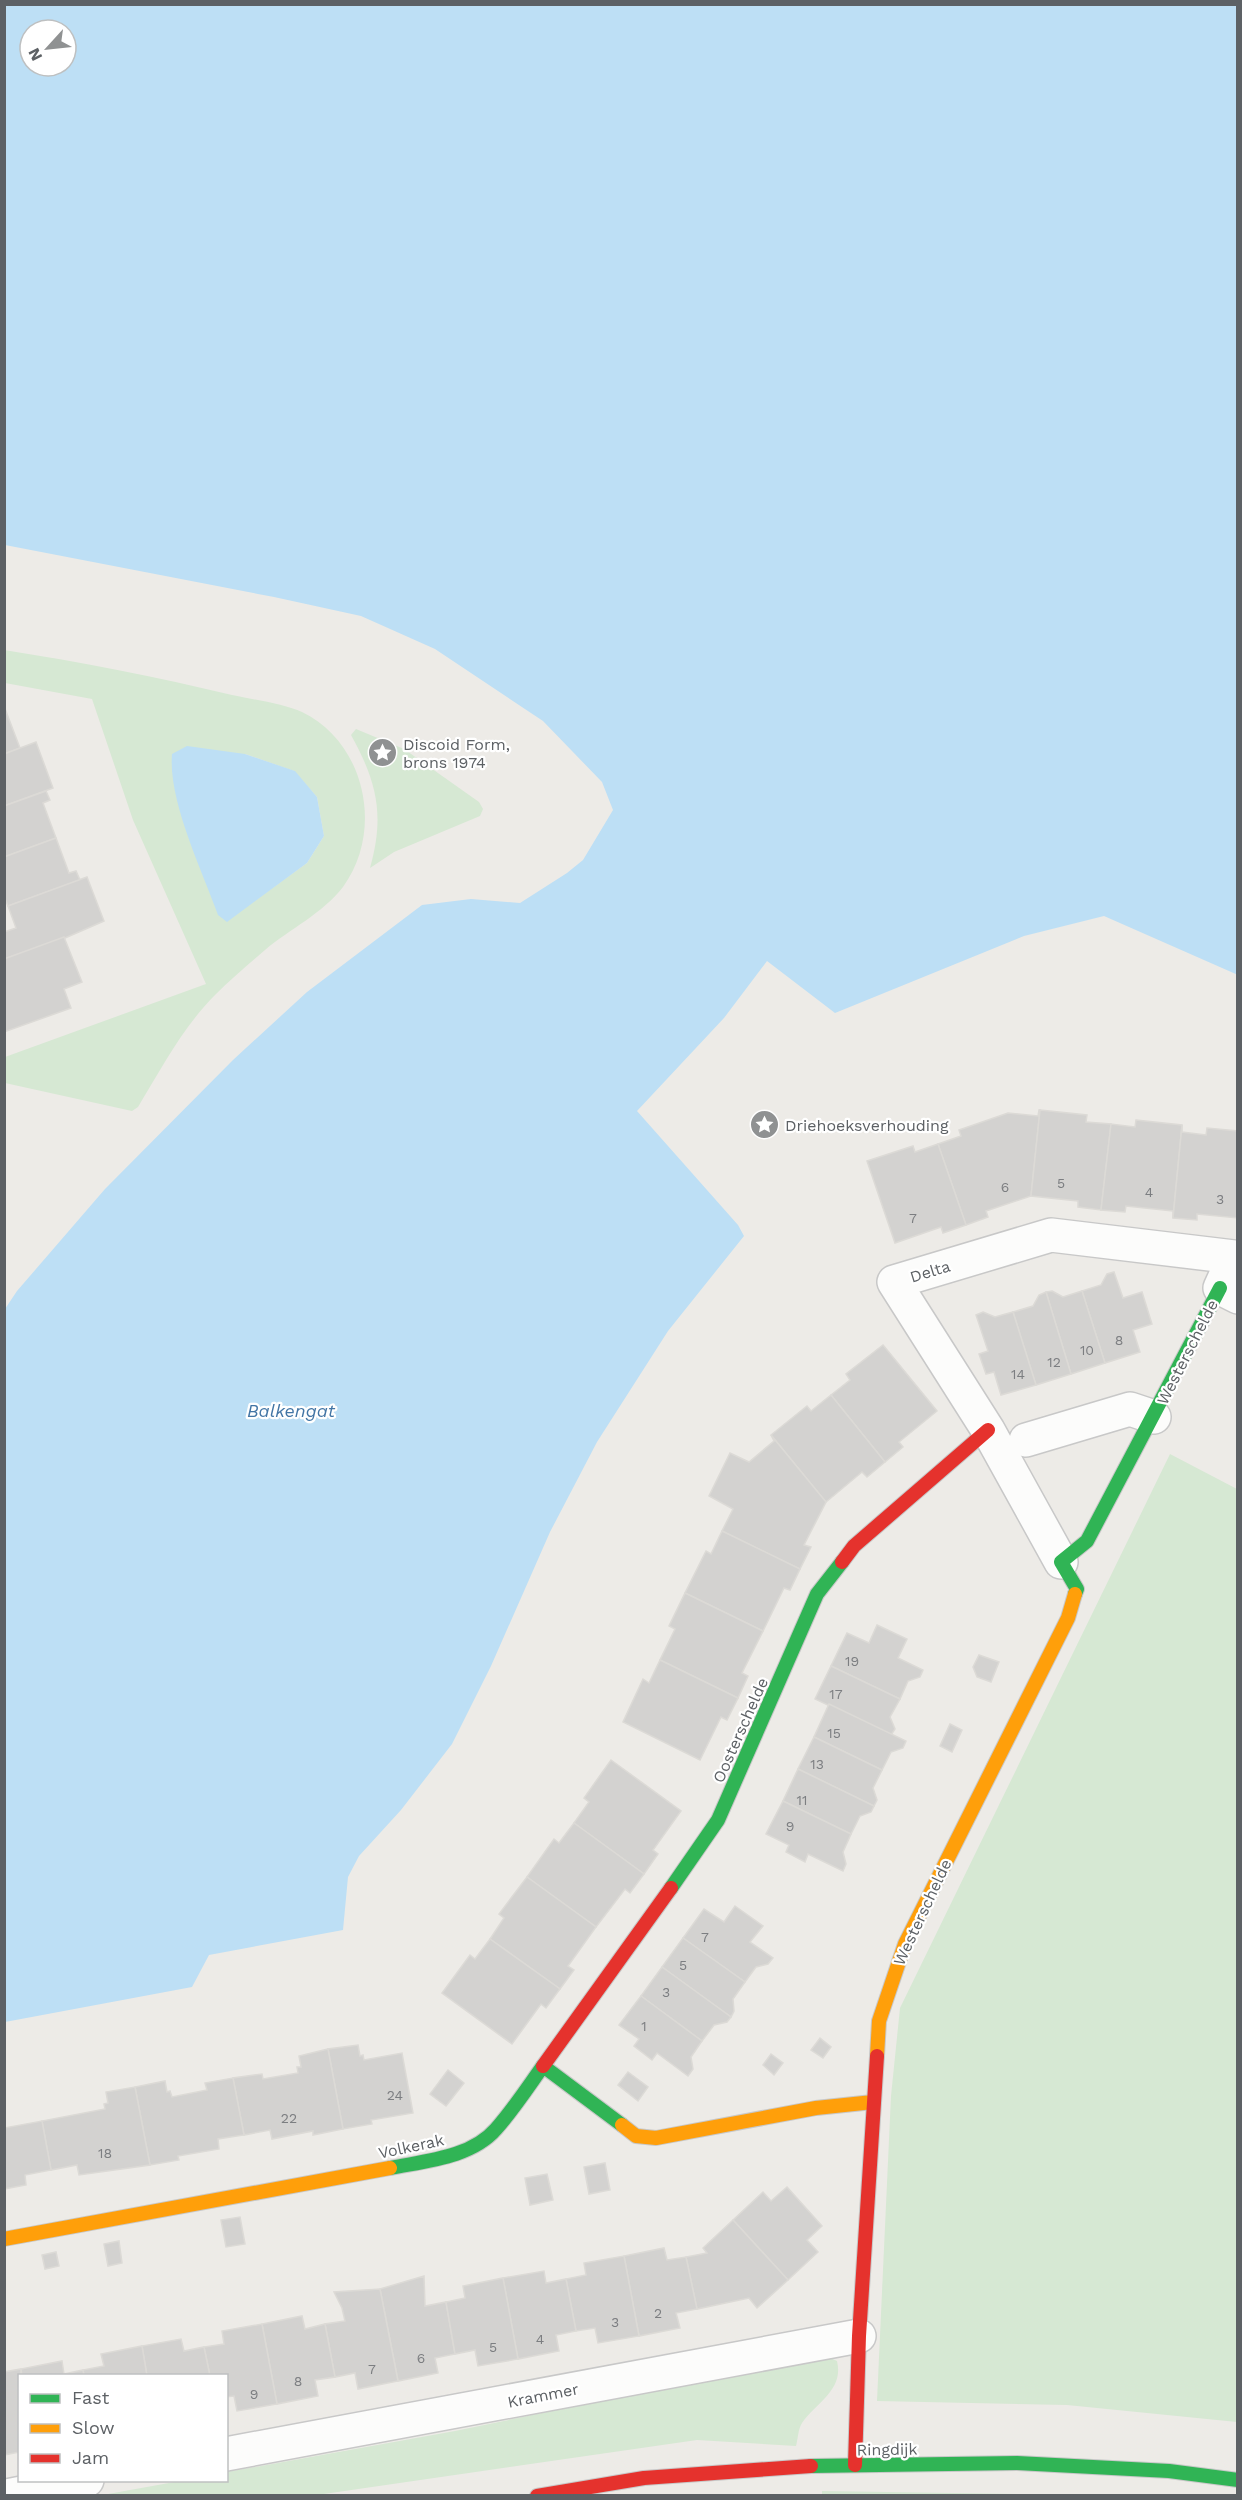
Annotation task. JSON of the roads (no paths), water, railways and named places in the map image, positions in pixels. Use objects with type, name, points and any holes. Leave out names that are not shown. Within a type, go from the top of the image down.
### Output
[{"type":"street","name":"Delta","points":[[1061,1562],[988,1430],[894,1282],[1051,1235],[1234,1257],[1229,1292]]},
{"type":"street","name":"Westerschelde","points":[[855,2466],[858,2336],[879,2021],[905,1944],[1068,1618],[1077,1589],[1061,1562],[1087,1540],[1154,1417],[1229,1292]]},
{"type":"street","name":"Westerschelde","points":[[1026,1440],[1130,1409],[1154,1417]]},
{"type":"street","name":"Oosterschelde","points":[[543,2066],[709,1835],[817,1594],[854,1546],[988,1430]]},
{"type":"street","points":[[543,2066],[636,2136],[656,2138],[808,2109],[873,2102]]},
{"type":"street","name":"Volkerak","points":[[4,2239],[442,2158],[469,2148],[495,2131],[543,2066]]},
{"type":"street","name":"Krammer","points":[[228,2454],[858,2336]]},
{"type":"street","name":"Ringdijk","points":[[537,2496],[644,2478],[808,2466],[1017,2463],[1169,2471],[1238,2480]]},
{"type":"street","points":[[7,2496],[82,2482]]},
{"type":"water","name":"Balkengat","points":[[5,4],[1237,5],[1238,975],[1104,916],[1024,936],[835,1013],[767,961],[724,1018],[637,1111],[738,1225],[744,1236],[668,1331],[597,1442],[550,1532],[491,1666],[452,1744],[401,1810],[359,1856],[348,1877],[343,1930],[209,1955],[192,1987],[5,2022],[5,1309],[17,1291],[105,1189],[233,1060],[307,992],[422,905],[471,899],[520,903],[583,860],[613,810],[602,782],[543,721],[435,649],[361,616],[5,545]]},
{"type":"water","points":[[187,746],[245,754],[295,771],[317,797],[324,836],[307,863],[227,922],[218,915],[175,793],[172,754]]},
{"type":"place","name":"Discoid Form, brons 1974","points":[[382,753]]},
{"type":"place","name":"Driehoeksverhouding","points":[[764,1125]]}]
